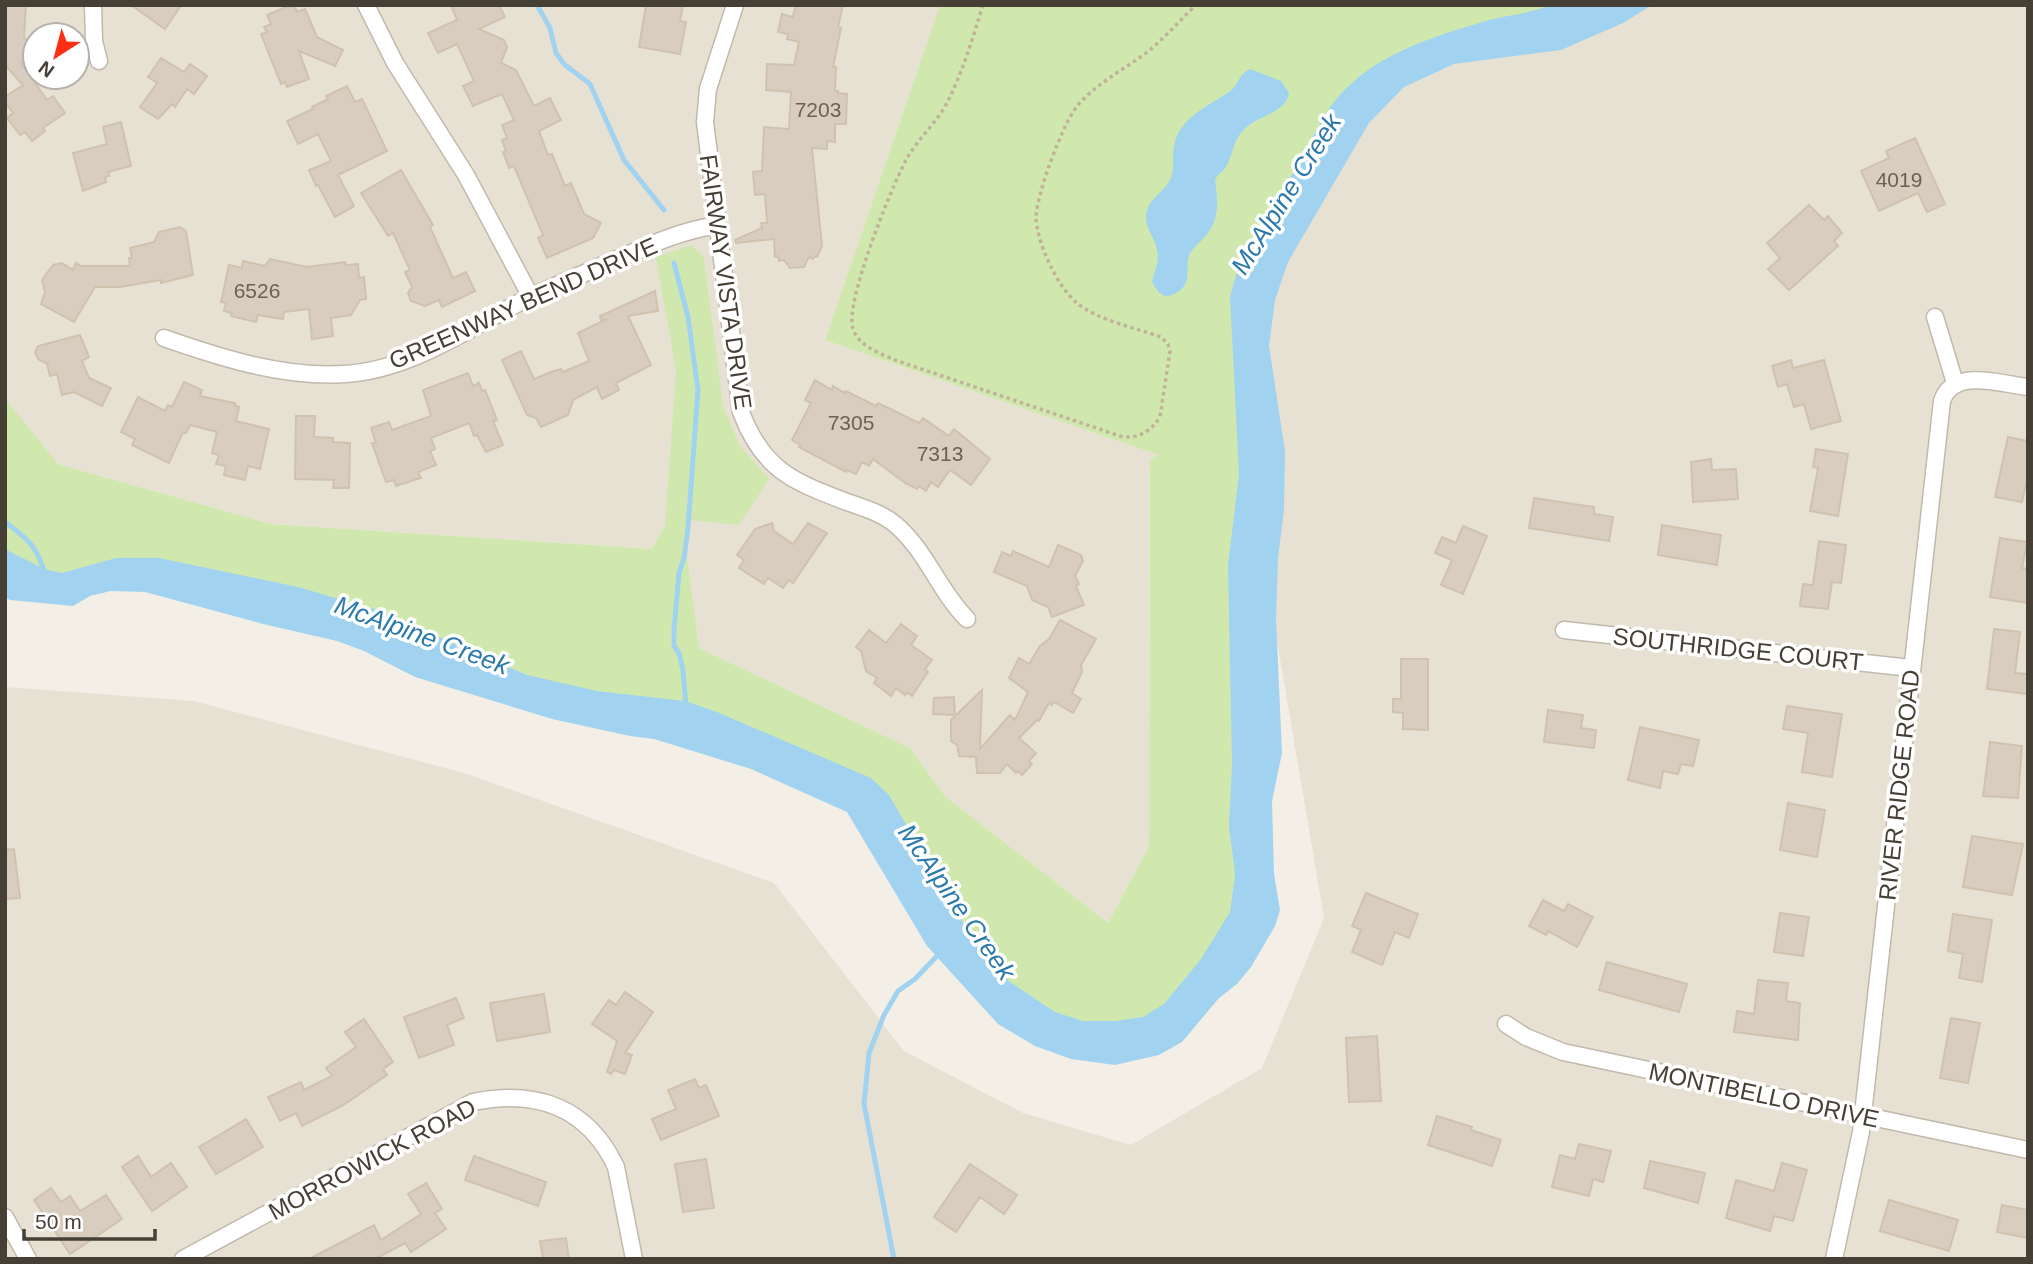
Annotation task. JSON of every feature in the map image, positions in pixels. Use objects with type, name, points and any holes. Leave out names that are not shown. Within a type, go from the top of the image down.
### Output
[{"type":"street","points":[[93,5],[94,41],[99,61]]},
{"type":"street","points":[[366,5],[396,63],[466,175],[531,297]]},
{"type":"street","name":"FAIRWAY VISTA DRIVE","points":[[735,5],[705,106],[705,122],[741,412],[758,449],[769,462],[796,481],[870,510],[893,523],[922,553],[943,592],[967,620]]},
{"type":"street","name":"GREENWAY BEND DRIVE","points":[[164,338],[195,349],[292,373],[347,374],[375,369],[413,356],[531,297],[671,236],[718,225]]},
{"type":"street","points":[[1935,317],[1955,383],[1967,380],[2028,387]]},
{"type":"street","name":"RIVER RIDGE ROAD","points":[[1834,1259],[1863,1115],[1942,401],[1955,383]]},
{"type":"street","name":"SOUTHRIDGE COURT","points":[[1564,630],[1911,668]]},
{"type":"street","name":"MONTIBELLO DRIVE","points":[[1506,1024],[1526,1037],[1563,1052],[2028,1150]]},
{"type":"street","name":"MORROWICK ROAD","points":[[187,1258],[473,1102],[498,1097],[523,1097],[547,1102],[563,1109],[595,1134],[609,1153],[616,1167],[634,1259]]},
{"type":"street","points":[[5,1217],[28,1259]]},
{"type":"path","points":[[983,5],[949,98],[941,114],[906,160],[878,223],[853,304],[852,327],[864,344],[895,360],[1123,437],[1134,438],[1154,426],[1160,417],[1170,351],[1168,344],[1161,337],[1089,312],[1066,293],[1051,267],[1036,219],[1041,193],[1062,129],[1076,107],[1093,88],[1118,74],[1159,43],[1196,5]]},
{"type":"shaded area","points":[[5,5],[940,5],[825,340],[1158,455],[1150,460],[1149,846],[1108,923],[945,796],[910,748],[699,648],[652,549],[271,524],[58,464],[5,401]]},
{"type":"shaded area","points":[[1552,5],[2028,5],[2028,1259],[5,1259],[5,687],[194,701],[464,773],[774,883],[904,1051],[1023,1113],[1131,1145],[1262,1068],[1324,918],[1251,487],[1241,352],[1368,97]]},
{"type":"green space","points":[[940,5],[1552,5],[1400,69],[1270,248],[1259,911],[1193,995],[1112,1034],[991,999],[845,773],[294,611],[5,574],[5,395],[58,464],[271,524],[652,549],[665,526],[676,371],[656,257],[691,245],[704,257],[723,406],[740,446],[769,479],[739,525],[688,520],[686,549],[699,648],[910,748],[945,796],[1108,923],[1149,846],[1150,460],[1158,455],[825,340]]},
{"type":"water","name":"McAlpine Creek","points":[[1551,5],[1652,5],[1623,23],[1561,50],[1454,64],[1404,87],[1369,123],[1288,262],[1275,300],[1269,346],[1285,451],[1284,510],[1278,559],[1276,619],[1282,753],[1272,801],[1274,874],[1280,910],[1275,926],[1251,967],[1237,984],[1219,998],[1182,1042],[1159,1055],[1115,1065],[1071,1059],[1035,1046],[998,1024],[927,946],[847,812],[751,769],[654,739],[552,719],[415,677],[364,651],[337,641],[145,592],[111,591],[90,596],[73,606],[10,600],[5,597],[5,549],[44,569],[62,573],[116,558],[159,558],[298,587],[377,610],[527,675],[597,691],[685,701],[717,712],[871,778],[889,795],[968,931],[1010,982],[1055,1012],[1083,1021],[1115,1021],[1143,1017],[1164,1004],[1201,959],[1230,912],[1235,874],[1229,826],[1232,764],[1228,565],[1239,474],[1230,297],[1236,275],[1326,113],[1352,83],[1384,60],[1419,43],[1482,22]]},
{"type":"water","points":[[1250,69],[1281,81],[1289,93],[1287,99],[1278,109],[1254,122],[1240,134],[1227,166],[1215,180],[1216,217],[1205,237],[1190,253],[1184,286],[1172,295],[1162,295],[1152,282],[1158,254],[1147,225],[1147,209],[1170,180],[1175,142],[1184,125],[1190,118],[1232,90]]},
{"type":"building","points":[[5,5],[26,5],[25,21],[21,21],[21,83],[5,65]]},
{"type":"building","points":[[131,5],[181,5],[165,29]]},
{"type":"building","points":[[294,5],[297,12],[305,9],[317,37],[343,50],[335,66],[299,51],[309,79],[287,87],[285,82],[281,84],[261,34],[267,32],[264,27],[271,24],[267,15]]},
{"type":"building","points":[[451,5],[499,5],[505,17],[479,29],[504,40],[507,47],[501,63],[516,70],[534,106],[550,98],[561,120],[539,131],[548,155],[552,154],[565,186],[571,183],[584,214],[601,223],[593,238],[547,258],[538,238],[543,235],[514,166],[509,168],[503,152],[506,151],[502,140],[507,138],[502,125],[514,120],[502,94],[473,106],[463,86],[474,81],[457,44],[438,53],[428,33],[457,20]]},
{"type":"building","points":[[646,5],[683,5],[680,21],[686,22],[680,54],[639,47]]},
{"type":"building","points":[[796,5],[843,5],[833,67],[836,67],[835,91],[847,94],[846,124],[835,124],[835,142],[827,141],[827,149],[812,148],[822,246],[817,257],[809,257],[804,267],[790,268],[784,260],[779,261],[778,256],[775,257],[774,239],[736,243],[735,240],[762,228],[761,223],[767,223],[765,194],[755,195],[753,172],[762,171],[764,127],[789,129],[791,92],[766,90],[767,64],[794,65],[799,42],[787,39],[788,34],[778,32],[782,14],[793,17]]},
{"type":"building","points":[[161,58],[184,72],[190,64],[207,76],[194,94],[187,89],[175,107],[172,104],[158,119],[140,107],[157,83],[148,77]]},
{"type":"building","points":[[21,86],[21,91],[41,91],[47,100],[53,96],[65,113],[43,128],[45,131],[32,141],[25,132],[20,135],[7,118],[13,113],[5,102],[5,97]]},
{"type":"building","points":[[347,86],[355,102],[362,99],[387,151],[338,175],[354,206],[335,217],[309,170],[331,161],[318,134],[298,144],[287,121],[313,109],[312,107],[328,99],[326,96]]},
{"type":"building","points":[[121,122],[131,166],[108,172],[106,182],[83,191],[73,153],[107,144],[103,127]]},
{"type":"building","points":[[1915,138],[1945,204],[1927,212],[1918,193],[1879,211],[1861,171],[1889,158],[1886,151]]},
{"type":"building","points":[[401,170],[433,225],[430,227],[453,278],[466,272],[475,291],[442,307],[439,300],[425,306],[411,301],[408,293],[412,287],[405,272],[410,270],[393,233],[388,236],[361,193]]},
{"type":"building","points":[[1809,205],[1824,220],[1828,216],[1842,233],[1834,241],[1838,246],[1789,290],[1768,269],[1780,258],[1767,243]]},
{"type":"building","points":[[180,227],[186,231],[193,275],[161,283],[161,280],[120,287],[95,287],[74,322],[41,304],[45,292],[42,280],[53,265],[62,263],[73,270],[76,263],[81,266],[130,266],[130,248],[154,242],[159,232]]},
{"type":"building","points":[[270,259],[307,267],[345,262],[346,265],[358,264],[359,278],[364,277],[366,299],[360,300],[351,315],[331,318],[333,336],[312,339],[309,309],[284,312],[283,319],[258,315],[256,322],[231,316],[232,313],[224,311],[226,303],[221,302],[229,265],[242,268],[243,261],[265,266]]},
{"type":"building","points":[[655,291],[658,311],[628,316],[651,365],[616,383],[619,390],[602,399],[597,387],[573,400],[568,415],[541,427],[536,418],[527,415],[502,360],[521,351],[534,379],[561,369],[563,372],[589,361],[578,333],[607,319],[601,320],[600,316]]},
{"type":"building","points":[[80,335],[89,357],[82,361],[89,378],[111,388],[102,406],[74,392],[62,395],[57,374],[50,376],[47,364],[38,359],[35,352],[38,346]]},
{"type":"building","points":[[1791,360],[1793,368],[1824,360],[1841,421],[1811,429],[1804,404],[1794,407],[1787,384],[1778,387],[1772,366]]},
{"type":"building","points":[[468,373],[473,386],[479,383],[482,391],[485,390],[503,445],[486,452],[477,435],[474,436],[469,423],[431,438],[435,449],[430,451],[436,465],[418,472],[421,478],[396,486],[394,480],[386,482],[372,443],[376,443],[371,428],[389,422],[392,430],[431,416],[423,390]]},
{"type":"building","points":[[815,380],[832,390],[833,386],[876,406],[878,403],[919,423],[923,418],[949,436],[954,429],[990,459],[971,485],[950,470],[938,487],[931,482],[926,491],[919,486],[917,489],[905,483],[873,459],[869,466],[862,462],[856,474],[847,470],[846,472],[799,447],[800,445],[792,440],[811,403],[805,400]]},
{"type":"building","points":[[184,382],[202,390],[200,396],[235,403],[239,407],[236,421],[269,429],[260,469],[248,466],[245,480],[224,475],[226,466],[216,464],[219,455],[212,453],[217,432],[190,425],[186,433],[183,432],[169,463],[132,445],[135,439],[121,432],[138,397],[165,411],[168,405],[172,407]]},
{"type":"building","points":[[296,416],[315,416],[314,437],[333,438],[333,442],[350,443],[349,488],[333,488],[334,480],[295,479]]},
{"type":"building","points":[[2008,437],[2028,441],[2028,475],[2022,502],[1995,497]]},
{"type":"building","points":[[1816,449],[1848,454],[1838,516],[1810,511],[1818,468],[1813,467]]},
{"type":"building","points":[[1711,459],[1712,470],[1736,469],[1738,499],[1693,502],[1691,462]]},
{"type":"building","points":[[1534,498],[1594,507],[1594,514],[1613,517],[1609,541],[1529,528]]},
{"type":"building","points":[[772,523],[774,531],[793,544],[808,523],[827,533],[793,583],[789,580],[783,588],[768,578],[764,584],[739,568],[744,560],[737,555],[755,529]]},
{"type":"building","points":[[1662,525],[1721,535],[1717,565],[1658,555]]},
{"type":"building","points":[[1463,526],[1487,536],[1463,594],[1441,585],[1452,560],[1435,553],[1442,537],[1456,543]]},
{"type":"building","points":[[2000,538],[2027,542],[2022,568],[2028,569],[2028,603],[1990,597]]},
{"type":"building","points":[[1819,541],[1846,545],[1841,583],[1832,582],[1828,609],[1800,606],[1803,584],[1813,585]]},
{"type":"building","points":[[1058,545],[1081,555],[1083,561],[1075,576],[1084,605],[1052,617],[1048,607],[1032,600],[1027,586],[994,572],[1002,552],[1011,556],[1013,551],[1049,567]]},
{"type":"building","points":[[1060,620],[1096,639],[1081,665],[1082,672],[1072,693],[1081,699],[1073,713],[1054,702],[1052,705],[1049,703],[1039,721],[1019,738],[1036,753],[1029,761],[1032,764],[1022,775],[1007,764],[1000,773],[977,773],[976,757],[959,756],[957,745],[951,741],[951,720],[982,690],[980,749],[1010,715],[1015,720],[1028,692],[1009,678],[1019,658],[1029,664]]},
{"type":"building","points":[[901,624],[917,636],[911,645],[932,660],[925,669],[928,672],[912,696],[907,692],[905,695],[896,688],[891,696],[874,683],[877,678],[866,671],[861,651],[856,647],[869,630],[886,643]]},
{"type":"building","points":[[1994,629],[2020,632],[2015,673],[2028,674],[2028,694],[1987,689]]},
{"type":"building","points":[[1401,659],[1428,659],[1428,730],[1403,729],[1403,713],[1393,712],[1393,699],[1401,699]]},
{"type":"building","points":[[954,697],[955,715],[933,714],[934,698]]},
{"type":"building","points":[[1787,706],[1842,714],[1832,777],[1802,772],[1808,733],[1783,729]]},
{"type":"building","points":[[1548,710],[1583,715],[1581,728],[1596,730],[1594,748],[1544,742]]},
{"type":"building","points":[[1640,727],[1699,740],[1693,766],[1681,764],[1678,774],[1663,771],[1660,788],[1628,780]]},
{"type":"building","points":[[1990,742],[2022,746],[2018,798],[1983,796]]},
{"type":"building","points":[[1788,803],[1825,810],[1817,857],[1780,850]]},
{"type":"building","points":[[1972,836],[2023,844],[2012,895],[1963,887]]},
{"type":"building","points":[[14,849],[20,898],[5,899],[5,850]]},
{"type":"building","points":[[1366,893],[1418,914],[1409,938],[1395,932],[1382,965],[1352,952],[1361,930],[1352,926]]},
{"type":"building","points":[[1543,900],[1564,911],[1568,904],[1593,917],[1577,947],[1548,931],[1546,935],[1529,926]]},
{"type":"building","points":[[1780,913],[1809,917],[1803,956],[1774,952]]},
{"type":"building","points":[[1953,914],[1992,920],[1982,982],[1959,978],[1963,954],[1948,951]]},
{"type":"building","points":[[1607,962],[1687,984],[1679,1012],[1599,990]]},
{"type":"building","points":[[1758,980],[1788,983],[1786,1001],[1800,1003],[1798,1040],[1734,1032],[1737,1011],[1754,1014]]},
{"type":"building","points":[[625,992],[653,1012],[625,1053],[632,1055],[625,1074],[614,1070],[611,1074],[607,1072],[617,1041],[592,1024],[609,1000],[616,1005]]},
{"type":"building","points":[[544,994],[550,1032],[497,1041],[490,1003]]},
{"type":"building","points":[[456,998],[464,1018],[447,1025],[454,1045],[419,1058],[404,1017]]},
{"type":"building","points":[[1951,1018],[1980,1023],[1968,1083],[1940,1078]]},
{"type":"building","points":[[364,1019],[393,1062],[383,1069],[387,1075],[342,1106],[302,1126],[296,1113],[280,1121],[268,1097],[301,1082],[304,1090],[332,1076],[326,1068],[356,1047],[345,1032]]},
{"type":"building","points":[[1377,1036],[1381,1101],[1349,1102],[1346,1038]]},
{"type":"building","points":[[695,1079],[699,1088],[706,1085],[719,1116],[661,1140],[652,1119],[676,1109],[668,1090]]},
{"type":"building","points":[[1437,1116],[1501,1140],[1492,1166],[1428,1145]]},
{"type":"building","points":[[246,1119],[263,1147],[216,1174],[199,1147]]},
{"type":"building","points":[[1579,1144],[1611,1151],[1603,1182],[1593,1179],[1589,1196],[1552,1187],[1560,1155],[1575,1159]]},
{"type":"building","points":[[138,1156],[151,1177],[171,1163],[187,1187],[152,1211],[122,1167]]},
{"type":"building","points":[[474,1156],[546,1182],[538,1206],[465,1180]]},
{"type":"building","points":[[706,1159],[714,1208],[683,1212],[675,1164]]},
{"type":"building","points":[[1650,1161],[1705,1173],[1698,1203],[1644,1188]]},
{"type":"building","points":[[1782,1163],[1807,1170],[1793,1221],[1774,1216],[1770,1231],[1726,1218],[1736,1180],[1774,1191]]},
{"type":"building","points":[[970,1164],[1017,1195],[1004,1214],[980,1197],[956,1232],[934,1217]]},
{"type":"building","points":[[426,1183],[442,1209],[435,1213],[446,1229],[411,1252],[405,1243],[375,1259],[309,1259],[374,1225],[381,1240],[421,1214],[408,1194]]},
{"type":"building","points":[[51,1188],[61,1202],[70,1196],[80,1211],[106,1195],[122,1219],[70,1254],[34,1200]]},
{"type":"building","points":[[1889,1200],[1958,1220],[1949,1251],[1880,1231]]},
{"type":"building","points":[[2002,1205],[2028,1210],[2028,1238],[1997,1232]]},
{"type":"building","points":[[566,1238],[569,1259],[543,1259],[540,1241]]},
{"type":"waterway","points":[[537,5],[550,28],[556,53],[564,64],[590,84],[624,160],[664,210]]},
{"type":"waterway","points":[[674,263],[688,317],[698,390],[688,528],[679,573],[674,630],[674,646],[679,653],[683,670],[686,706]]},
{"type":"waterway","points":[[5,522],[31,544],[45,575]]},
{"type":"waterway","points":[[894,1259],[864,1104],[869,1053],[884,1015],[898,991],[942,954]]}]
